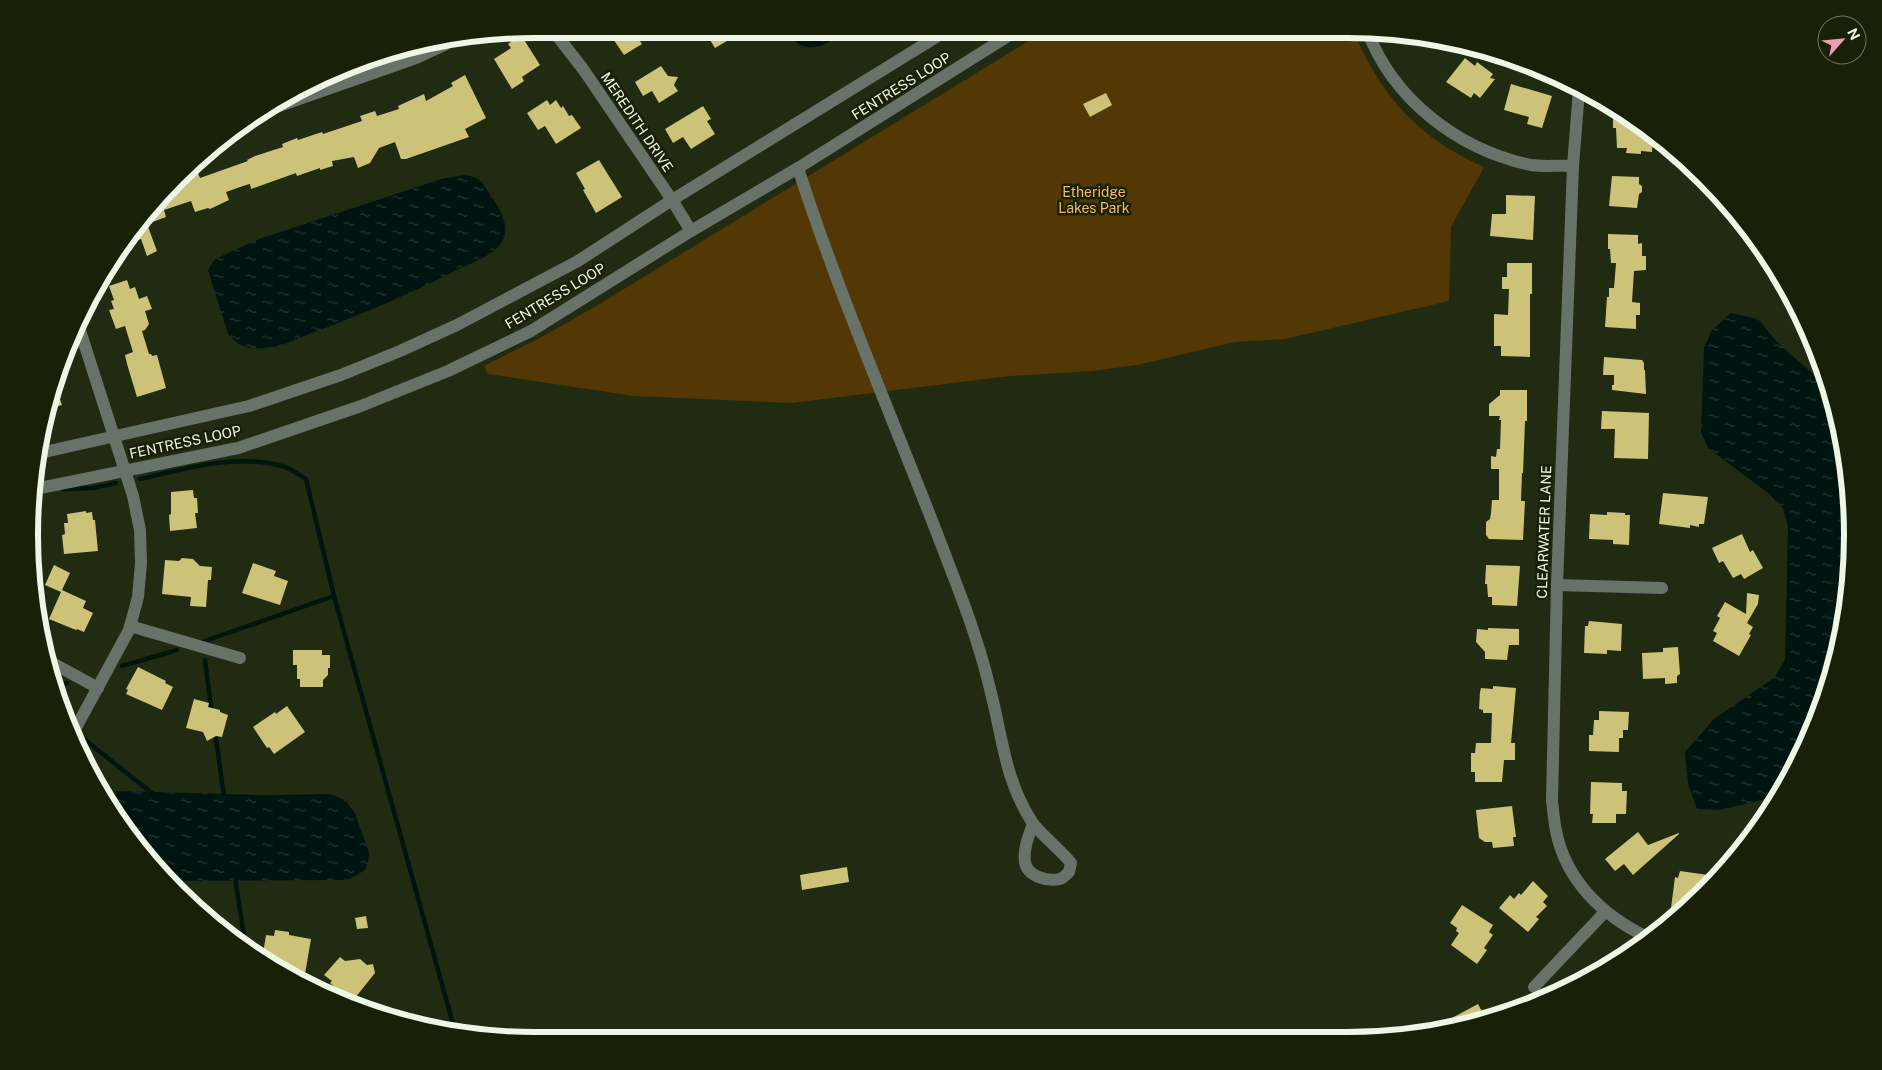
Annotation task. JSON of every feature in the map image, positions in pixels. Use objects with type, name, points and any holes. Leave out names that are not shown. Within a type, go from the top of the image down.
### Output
[{"type":"street","name":"MEREDITH DRIVE","points":[[559,38],[583,69],[691,231]]},
{"type":"street","name":"FENTRESS LOOP","points":[[45,452],[249,406],[342,375],[457,325],[578,261],[672,200],[935,38]]},
{"type":"street","name":"FENTRESS LOOP","points":[[40,488],[238,448],[361,406],[448,370],[531,331],[691,231],[798,168],[1005,38]]},
{"type":"street","points":[[1371,39],[1392,76],[1412,101],[1434,121],[1465,141],[1498,156],[1533,165],[1573,166]]},
{"type":"street","points":[[289,103],[416,58],[441,47]]},
{"type":"street","name":"CLEARWATER LANE","points":[[1578,95],[1573,166],[1557,584],[1552,800],[1556,831],[1565,859],[1581,887],[1605,912],[1626,928],[1643,935]]},
{"type":"street","points":[[798,168],[818,231],[954,578],[983,660],[1002,747],[1013,784],[1033,824],[1072,863],[1070,872],[1060,879],[1043,878],[1033,875],[1027,869],[1024,861],[1026,843],[1033,824]]},
{"type":"street","points":[[76,727],[130,626],[138,597],[141,563],[140,530],[133,496],[81,333]]},
{"type":"street","points":[[1557,584],[1662,588]]},
{"type":"street","points":[[130,626],[240,658]]},
{"type":"street","points":[[54,665],[98,688]]},
{"type":"street","points":[[1534,986],[1605,912]]},
{"type":"green space","name":"Etheridge Lakes Park","points":[[1034,38],[1357,38],[1376,75],[1389,95],[1404,112],[1440,143],[1484,167],[1451,227],[1449,301],[1285,339],[1235,342],[1137,365],[1092,371],[1010,376],[791,403],[634,396],[488,374],[484,366],[540,338],[598,305]]},
{"type":"water","points":[[792,38],[836,38],[815,47],[801,45]]},
{"type":"water","points":[[464,175],[475,178],[482,183],[502,215],[505,226],[504,237],[502,242],[493,251],[475,262],[382,305],[280,345],[265,348],[247,347],[237,343],[228,334],[208,270],[215,259],[259,239],[441,179]]},
{"type":"water","points":[[1731,313],[1758,319],[1777,342],[1819,380],[1835,438],[1843,502],[1844,535],[1843,568],[1835,632],[1828,664],[1807,725],[1769,798],[1720,810],[1697,809],[1688,784],[1685,752],[1714,719],[1775,677],[1785,659],[1788,526],[1783,509],[1768,493],[1708,448],[1701,432],[1704,348],[1712,330]]},
{"type":"water","points":[[115,791],[267,795],[330,794],[345,800],[355,813],[369,853],[368,863],[365,870],[350,879],[341,880],[177,881],[140,838],[110,793]]},
{"type":"building","points":[[523,38],[540,65],[522,77],[524,81],[512,89],[494,59],[511,48],[508,44],[516,39]]},
{"type":"building","points":[[612,38],[638,38],[642,44],[624,55]]},
{"type":"building","points":[[709,38],[732,38],[715,48]]},
{"type":"building","points":[[1465,58],[1475,66],[1477,62],[1493,74],[1490,78],[1495,79],[1480,98],[1474,93],[1471,98],[1446,82]]},
{"type":"building","points":[[661,66],[668,76],[678,77],[674,85],[678,91],[659,103],[652,91],[643,96],[635,82]]},
{"type":"building","points":[[465,75],[486,118],[465,129],[469,137],[406,159],[401,159],[395,142],[379,148],[370,163],[358,168],[354,157],[332,161],[333,166],[320,170],[320,168],[297,176],[296,173],[251,189],[250,184],[226,192],[229,200],[210,209],[195,212],[191,201],[164,210],[166,217],[147,224],[157,251],[147,256],[141,239],[133,241],[140,232],[161,207],[191,176],[198,173],[200,178],[283,147],[282,144],[297,138],[298,140],[322,132],[323,134],[362,121],[360,116],[375,111],[377,116],[399,109],[398,106],[424,94],[426,101],[453,86],[451,83]]},
{"type":"building","points":[[1511,84],[1552,96],[1542,128],[1527,124],[1529,117],[1504,110]]},
{"type":"building","points":[[1106,93],[1112,105],[1090,117],[1083,104]]},
{"type":"building","points":[[547,100],[550,105],[556,100],[561,108],[563,106],[569,116],[572,115],[581,128],[556,144],[545,126],[538,130],[527,113]]},
{"type":"building","points":[[703,106],[711,119],[707,121],[715,134],[691,149],[683,137],[673,143],[665,129]]},
{"type":"building","points":[[1613,115],[1653,142],[1652,152],[1641,151],[1641,154],[1626,153],[1627,148],[1617,148],[1616,128],[1613,128]]},
{"type":"building","points":[[599,160],[622,197],[596,213],[576,173]]},
{"type":"building","points":[[1612,176],[1639,177],[1642,192],[1639,194],[1637,208],[1609,206]]},
{"type":"building","points":[[1506,195],[1535,196],[1533,240],[1490,236],[1492,214],[1506,214]]},
{"type":"building","points":[[1608,234],[1638,235],[1638,244],[1642,243],[1642,256],[1646,256],[1646,270],[1634,271],[1632,302],[1640,303],[1640,315],[1636,315],[1636,329],[1605,327],[1607,297],[1609,297],[1609,288],[1614,288],[1616,263],[1611,263],[1610,249],[1608,249]]},
{"type":"building","points":[[1507,263],[1532,263],[1530,357],[1501,356],[1501,346],[1494,346],[1494,314],[1508,315],[1509,289],[1502,289],[1502,277],[1507,277]]},
{"type":"building","points":[[127,280],[130,289],[135,287],[139,299],[147,296],[152,309],[145,311],[149,324],[142,331],[149,354],[152,356],[157,355],[166,388],[137,397],[125,355],[133,352],[125,326],[116,329],[109,310],[114,309],[111,301],[114,300],[109,286]]},
{"type":"building","points":[[1604,357],[1642,360],[1645,370],[1646,394],[1612,390],[1614,375],[1603,375]]},
{"type":"building","points":[[1500,390],[1527,390],[1527,421],[1525,421],[1521,501],[1525,501],[1523,540],[1489,539],[1486,535],[1486,522],[1490,519],[1492,500],[1499,500],[1499,469],[1491,469],[1491,456],[1496,457],[1497,449],[1500,449],[1501,420],[1499,420],[1500,416],[1489,416],[1489,404],[1500,395]]},
{"type":"building","points":[[58,394],[62,405],[54,407]]},
{"type":"building","points":[[1602,411],[1649,413],[1648,459],[1614,458],[1615,429],[1601,429]]},
{"type":"building","points":[[193,490],[194,498],[197,498],[198,513],[195,513],[197,528],[170,531],[171,492]]},
{"type":"building","points":[[1663,493],[1708,497],[1704,524],[1699,524],[1699,527],[1690,525],[1690,528],[1659,524]]},
{"type":"building","points":[[86,511],[86,513],[92,512],[93,520],[95,520],[98,551],[64,554],[62,535],[65,534],[64,523],[68,523],[67,514]]},
{"type":"building","points":[[1607,512],[1630,515],[1629,545],[1613,544],[1613,540],[1589,539],[1590,514],[1607,515]]},
{"type":"building","points":[[1742,534],[1750,552],[1753,550],[1763,568],[1744,579],[1741,574],[1733,578],[1723,561],[1719,563],[1712,548]]},
{"type":"building","points":[[182,558],[193,559],[200,566],[212,567],[211,580],[208,580],[206,607],[190,606],[191,597],[162,594],[165,560],[179,561]]},
{"type":"building","points":[[253,563],[276,571],[274,576],[288,581],[280,605],[242,593]]},
{"type":"building","points":[[54,565],[70,573],[62,590],[86,601],[83,608],[93,613],[84,632],[49,619],[61,592],[45,585]]},
{"type":"building","points":[[1486,565],[1520,566],[1517,606],[1492,605],[1492,597],[1488,597],[1487,584],[1485,584]]},
{"type":"building","points":[[1747,593],[1759,595],[1758,604],[1747,623],[1753,627],[1749,634],[1751,635],[1739,656],[1713,641],[1717,633],[1713,631],[1720,618],[1717,616],[1725,602],[1746,614]]},
{"type":"building","points":[[1589,621],[1622,624],[1621,651],[1607,650],[1607,654],[1584,653],[1585,626],[1588,626]]},
{"type":"building","points":[[1488,628],[1519,629],[1519,645],[1509,645],[1507,660],[1485,659],[1485,652],[1476,642],[1477,629],[1488,630]]},
{"type":"building","points":[[1678,647],[1680,674],[1677,676],[1677,683],[1665,684],[1665,678],[1643,679],[1642,653],[1663,652],[1663,648]]},
{"type":"building","points":[[293,650],[322,650],[322,655],[330,655],[330,668],[328,668],[328,675],[323,680],[323,687],[300,687],[300,679],[297,679],[297,665],[293,665]]},
{"type":"building","points":[[138,667],[166,681],[165,683],[173,687],[162,710],[126,694],[128,690],[126,689]]},
{"type":"building","points":[[1493,686],[1516,688],[1511,743],[1515,743],[1515,760],[1504,760],[1502,782],[1475,782],[1475,772],[1471,772],[1471,753],[1475,753],[1476,743],[1491,743],[1492,713],[1483,713],[1483,710],[1479,709],[1480,692],[1481,688],[1493,689]]},
{"type":"building","points":[[194,699],[209,703],[208,707],[220,710],[220,712],[228,715],[222,737],[216,736],[207,741],[203,732],[186,728]]},
{"type":"building","points":[[287,706],[305,732],[274,754],[269,747],[267,748],[253,727]]},
{"type":"building","points":[[1599,711],[1629,712],[1628,730],[1623,730],[1623,738],[1619,738],[1619,752],[1589,751],[1589,735],[1593,735],[1594,720],[1599,720]]},
{"type":"building","points":[[1591,782],[1622,783],[1622,791],[1627,791],[1626,814],[1616,814],[1616,823],[1592,823],[1593,814],[1590,814]]},
{"type":"building","points":[[1512,806],[1516,837],[1513,837],[1514,846],[1493,848],[1492,842],[1485,842],[1479,838],[1476,810]]},
{"type":"building","points":[[1638,832],[1648,845],[1679,834],[1633,875],[1624,864],[1615,871],[1605,859]]},
{"type":"building","points":[[847,867],[849,882],[802,890],[800,875]]},
{"type":"building","points":[[1680,871],[1708,875],[1699,887],[1675,909],[1671,908],[1675,877],[1678,878]]},
{"type":"building","points":[[1533,881],[1548,896],[1543,902],[1547,906],[1536,917],[1539,919],[1528,932],[1499,908],[1510,895],[1514,899],[1519,893],[1521,895]]},
{"type":"building","points":[[1462,905],[1493,925],[1489,932],[1493,935],[1484,948],[1487,950],[1477,964],[1451,945],[1459,933],[1456,931],[1457,928],[1450,923]]},
{"type":"building","points":[[366,916],[368,928],[357,929],[355,918]]},
{"type":"building","points":[[275,930],[311,939],[305,974],[286,966],[263,952],[266,935],[274,936]]},
{"type":"building","points":[[340,957],[345,961],[360,959],[367,965],[373,964],[375,973],[355,999],[339,992],[330,983],[332,981],[324,975]]},
{"type":"building","points":[[1478,1004],[1483,1014],[1476,1016],[1442,1023]]},
{"type":"waterway","points":[[140,479],[193,467],[247,461],[265,462],[282,466],[306,479],[334,596],[453,1025]]},
{"type":"waterway","points":[[63,489],[93,488],[116,483]]},
{"type":"waterway","points":[[202,642],[334,596]]},
{"type":"waterway","points":[[122,666],[177,650]]},
{"type":"waterway","points":[[205,660],[212,713]]},
{"type":"waterway","points":[[61,685],[67,683]]},
{"type":"waterway","points":[[215,731],[224,797]]},
{"type":"waterway","points":[[84,739],[153,794]]},
{"type":"waterway","points":[[235,877],[244,939]]}]
